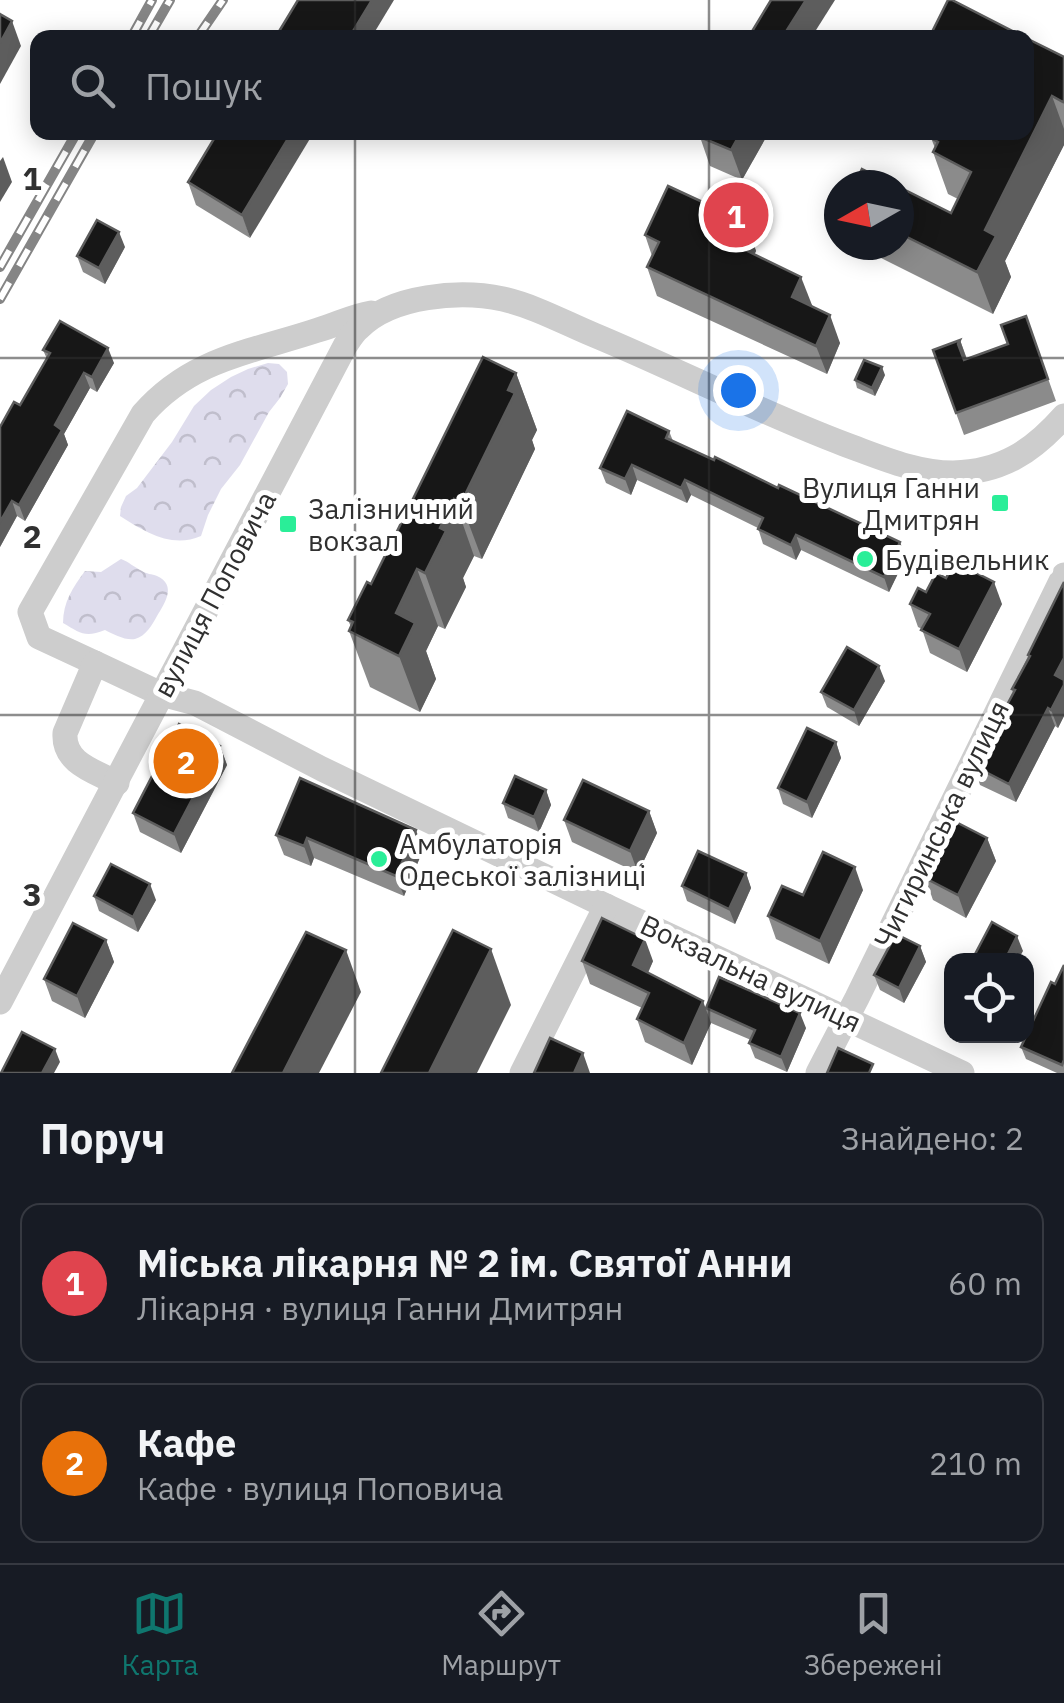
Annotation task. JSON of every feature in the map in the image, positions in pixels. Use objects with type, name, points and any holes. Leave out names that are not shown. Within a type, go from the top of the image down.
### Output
[{"type":"street","points":[[389,310],[447,294],[506,300],[627,348],[812,432],[908,468],[954,473],[990,467],[1016,458],[1040,443],[1064,416]]},
{"type":"street","name":"вулиця Поповича","points":[[0,1002],[345,346],[358,328],[389,310]]},
{"type":"street","name":"Вокзальна вулиця","points":[[389,310],[355,316],[218,360],[177,382],[155,400],[143,414],[30,612],[39,637],[161,694],[194,704],[606,906],[962,1073]]},
{"type":"street","name":"Чигиринська вулиця","points":[[818,1073],[1064,575]]},
{"type":"street","points":[[95,663],[64,744],[75,760],[116,783]]},
{"type":"street","points":[[522,1073],[606,906]]},
{"type":"green space","points":[[268,363],[279,364],[287,372],[288,384],[240,465],[221,489],[201,536],[169,540],[120,516],[126,496],[137,488],[172,442],[194,406],[231,377]]},
{"type":"green space","points":[[121,559],[167,584],[166,600],[148,630],[131,639],[105,630],[83,633],[63,623],[70,595],[85,571],[101,572]]},
{"type":"building","points":[[298,0],[372,0],[354,30],[280,30]]},
{"type":"building","points":[[771,0],[806,0],[787,30],[753,30]]},
{"type":"building","points":[[948,0],[952,0],[1010,30],[933,30]]},
{"type":"building","points":[[0,14],[12,21],[0,43]]},
{"type":"building","points":[[1034,42],[1064,57],[1063,102],[1052,96],[1034,132]]},
{"type":"building","points":[[213,140],[287,140],[242,215],[188,182]]},
{"type":"building","points":[[707,140],[737,140],[731,150]]},
{"type":"building","points":[[934,140],[1030,140],[985,230],[996,236],[977,272],[914,240],[914,194],[951,213],[971,172],[933,152],[938,142]]},
{"type":"building","points":[[668,186],[746,222],[735,245],[801,277],[792,297],[830,315],[816,346],[647,267],[659,242],[645,235]]},
{"type":"building","points":[[97,220],[119,232],[99,268],[77,256]]},
{"type":"building","points":[[1026,316],[1048,379],[956,413],[933,350],[960,340],[964,360],[1008,344],[1001,325]]},
{"type":"building","points":[[60,321],[108,348],[92,377],[84,373],[55,425],[62,430],[19,505],[12,501],[0,522],[0,427],[14,402],[20,405],[50,353],[43,350]]},
{"type":"building","points":[[483,357],[516,373],[508,390],[515,393],[461,503],[454,499],[440,528],[446,531],[425,573],[417,569],[396,613],[415,623],[399,656],[349,631],[353,622],[348,620],[367,582],[371,584]]},
{"type":"building","points":[[864,360],[882,367],[872,388],[855,380]]},
{"type":"building","points":[[627,411],[669,431],[666,438],[900,542],[884,577],[796,535],[791,545],[758,529],[763,518],[685,480],[681,488],[632,465],[625,479],[600,468]]},
{"type":"building","points":[[955,562],[994,582],[959,649],[921,630],[930,614],[910,604],[918,588],[926,592],[936,573],[946,578]]},
{"type":"building","points":[[1064,582],[1064,658],[1055,675],[1064,680],[1064,685],[1009,784],[974,766],[1015,690],[1012,689]]},
{"type":"building","points":[[847,647],[879,666],[854,710],[821,692]]},
{"type":"building","points":[[179,724],[220,746],[174,834],[133,813]]},
{"type":"building","points":[[807,728],[836,742],[807,802],[778,788]]},
{"type":"building","points":[[515,776],[546,790],[534,817],[503,803]]},
{"type":"building","points":[[300,778],[416,830],[396,876],[307,838],[304,846],[276,835]]},
{"type":"building","points":[[583,780],[649,811],[630,851],[564,820]]},
{"type":"building","points":[[954,821],[987,838],[958,895],[925,878]]},
{"type":"building","points":[[698,851],[746,873],[729,909],[682,886]]},
{"type":"building","points":[[823,852],[855,867],[820,941],[768,916],[782,886],[803,895]]},
{"type":"building","points":[[111,864],[150,884],[133,917],[94,896]]},
{"type":"building","points":[[602,918],[645,939],[633,965],[703,1001],[684,1043],[637,1019],[649,993],[582,961]]},
{"type":"building","points":[[992,922],[1017,936],[1008,953],[976,953]]},
{"type":"building","points":[[73,923],[106,940],[77,996],[44,979]]},
{"type":"building","points":[[453,930],[491,949],[429,1073],[381,1073]]},
{"type":"building","points":[[306,932],[346,950],[283,1073],[232,1073]]},
{"type":"building","points":[[896,934],[920,946],[899,988],[874,975]]},
{"type":"building","points":[[1064,965],[1062,1065],[1021,1047],[1023,1043],[1034,1043],[1034,1019],[1051,982],[1055,984]]},
{"type":"building","points":[[719,977],[800,1013],[781,1057],[749,1043],[755,1030],[706,1008]]},
{"type":"building","points":[[22,1032],[55,1049],[42,1073],[1,1073]]},
{"type":"building","points":[[550,1038],[583,1053],[574,1073],[534,1073]]},
{"type":"building","points":[[838,1048],[873,1064],[869,1073],[827,1073]]},
{"type":"railway","points":[[135,30],[152,0]]},
{"type":"railway","points":[[153,30],[170,0]]},
{"type":"railway","points":[[202,30],[223,0]]},
{"type":"railway","points":[[0,267],[72,140]]},
{"type":"railway","points":[[0,299],[90,140]]},
{"type":"place","name":"Міська лікарня № 2 ім. Святої Анни","points":[[736,215]]},
{"type":"place","name":"Вулиця Ганни Дмитрян","points":[[1000,503]]},
{"type":"place","name":"Залізничний вокзал","points":[[288,524]]},
{"type":"place","name":"Будівельник","points":[[865,559]]},
{"type":"place","name":"Кафе","points":[[186,761]]},
{"type":"place","name":"Амбулаторія Одеської залізниці","points":[[379,859]]}]
